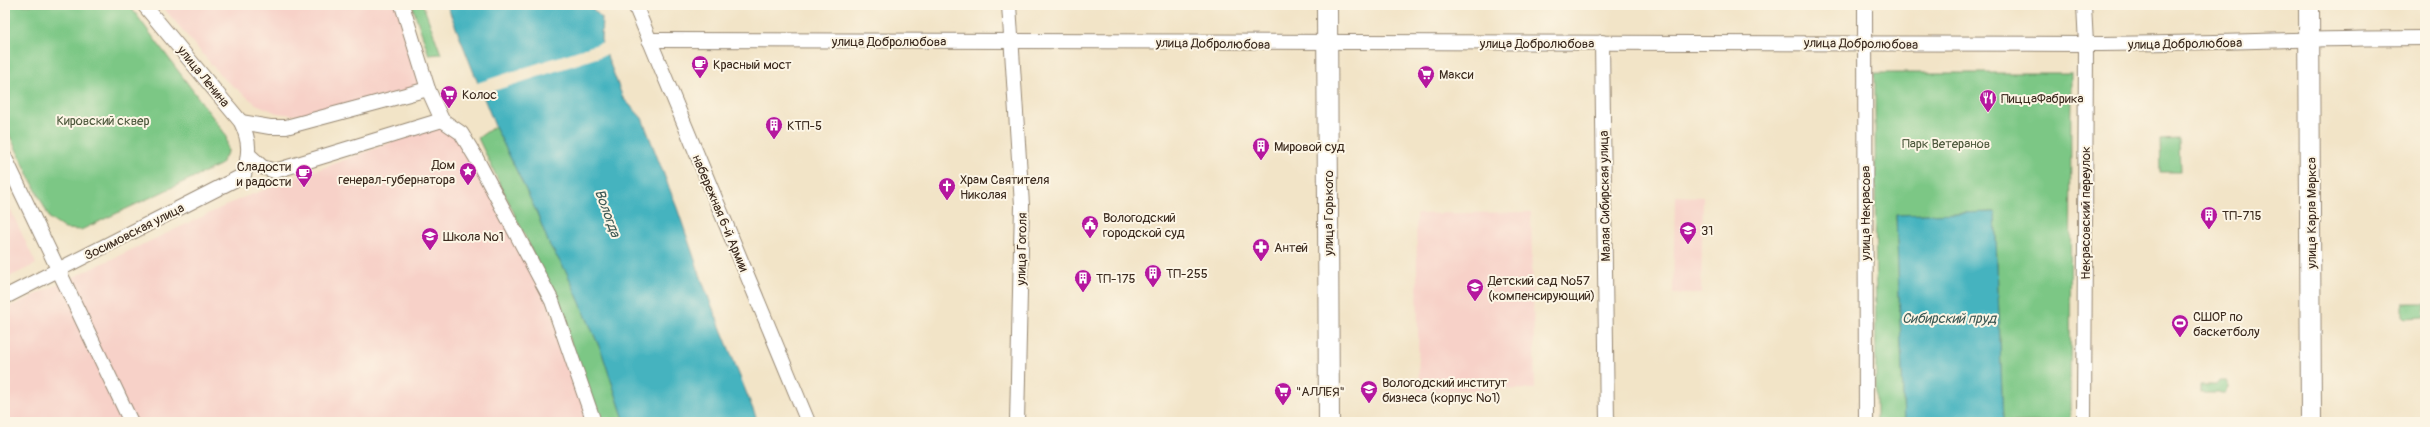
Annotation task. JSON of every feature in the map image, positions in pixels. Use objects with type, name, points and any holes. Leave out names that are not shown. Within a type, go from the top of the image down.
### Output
[{"type":"street","name":"улица Ленина","points":[[144,5],[241,122],[248,139],[249,154]]},
{"type":"street","points":[[402,5],[428,89],[442,120],[461,133],[476,156],[552,301],[594,422]]},
{"type":"street","name":"набережная 6-й Армии","points":[[635,5],[808,422]]},
{"type":"street","name":"улица Гоголя","points":[[1009,5],[1022,205],[1017,422]]},
{"type":"street","name":"улица Горького","points":[[1326,5],[1330,422]]},
{"type":"street","name":"улица Некрасова","points":[[1865,5],[1866,422]]},
{"type":"street","name":"Некрасовский переулок","points":[[2084,5],[2086,44],[2084,422]]},
{"type":"street","name":"улица Карла Маркса","points":[[2309,5],[2311,422]]},
{"type":"street","name":"улица Добролюбова","points":[[649,40],[1327,44],[1602,42],[2086,44],[2425,38]]},
{"type":"street","name":"Малая Сибирская улица","points":[[1602,42],[1607,422]]},
{"type":"street","points":[[241,122],[270,127],[286,127],[428,89]]},
{"type":"street","points":[[249,154],[262,167],[275,171],[442,120]]},
{"type":"street","name":"Зосимовская улица","points":[[5,297],[244,175],[249,154]]},
{"type":"street","points":[[5,158],[131,422]]},
{"type":"shaded area","points":[[161,5],[397,5],[420,80],[417,88],[302,116],[277,113],[256,104],[223,78]]},
{"type":"shaded area","points":[[438,125],[459,135],[548,302],[590,422],[5,422],[5,309],[242,198]]},
{"type":"shaded area","name":"31","points":[[1675,196],[1703,197],[1701,294],[1673,294]]},
{"type":"shaded area","points":[[5,198],[36,264],[5,279]]},
{"type":"shaded area","name":"Детский сад №57 (компенсирующий)","points":[[1531,212],[1535,389],[1419,391],[1416,214]]},
{"type":"green space","name":"Кировский сквер","points":[[5,5],[129,5],[226,135],[228,152],[220,165],[81,230],[65,229],[50,219],[5,126]]},
{"type":"green space","points":[[412,5],[423,5],[441,54],[429,55]]},
{"type":"green space","name":"Парк Ветеранов","points":[[1875,73],[2071,73],[2070,422],[1992,422],[2003,421],[1995,212],[1896,215],[1904,422],[1876,422]]},
{"type":"green space","points":[[495,126],[537,213],[549,244],[567,273],[602,353],[625,422],[599,422],[555,299],[478,138]]},
{"type":"green space","points":[[2179,139],[2180,172],[2161,172],[2160,140]]},
{"type":"green space","points":[[2403,303],[2425,303],[2425,317],[2403,318]]},
{"type":"green space","points":[[2219,381],[2228,381],[2228,388],[2225,393],[2200,393],[2200,385],[2216,385]]},
{"type":"water","name":"Вологда","points":[[447,5],[589,5],[602,18],[601,40],[623,98],[642,118],[677,208],[704,286],[758,422],[625,422],[602,353],[567,273],[549,244],[537,213],[495,126]]},
{"type":"water","name":"Сибирский пруд","points":[[1995,212],[2003,422],[1904,422],[1896,215]]},
{"type":"pier","points":[[604,42],[609,54],[481,95],[477,83]]},
{"type":"place","name":"Красный мост","points":[[700,79]]},
{"type":"place","name":"Макси","points":[[1426,89]]},
{"type":"place","name":"Колос","points":[[449,109]]},
{"type":"place","name":"ПиццаФабрика","points":[[1988,113]]},
{"type":"place","name":"КТП-5","points":[[774,140]]},
{"type":"place","name":"Мировой суд","points":[[1261,161]]},
{"type":"place","name":"Дом генерал-губернатора","points":[[468,186]]},
{"type":"place","name":"Сладости и радости","points":[[304,188]]},
{"type":"place","name":"Храм Святителя Николая","points":[[947,201]]},
{"type":"place","name":"ТП-715","points":[[2209,230]]},
{"type":"place","name":"Вологодский городской суд","points":[[1090,239]]},
{"type":"place","name":"31","points":[[1688,245]]},
{"type":"place","name":"Школа №1","points":[[430,251]]},
{"type":"place","name":"Антей","points":[[1261,262]]},
{"type":"place","name":"ТП-255","points":[[1153,288]]},
{"type":"place","name":"ТП-175","points":[[1083,293]]},
{"type":"place","name":"Детский сад №57 (компенсирующий)","points":[[1475,302]]},
{"type":"place","name":"СШОР по баскетболу","points":[[2180,338]]},
{"type":"place","name":"Вологодский институт бизнеса (корпус №1)","points":[[1369,404]]},
{"type":"place","name":"\"АЛЛЕЯ\"","points":[[1283,406]]}]
